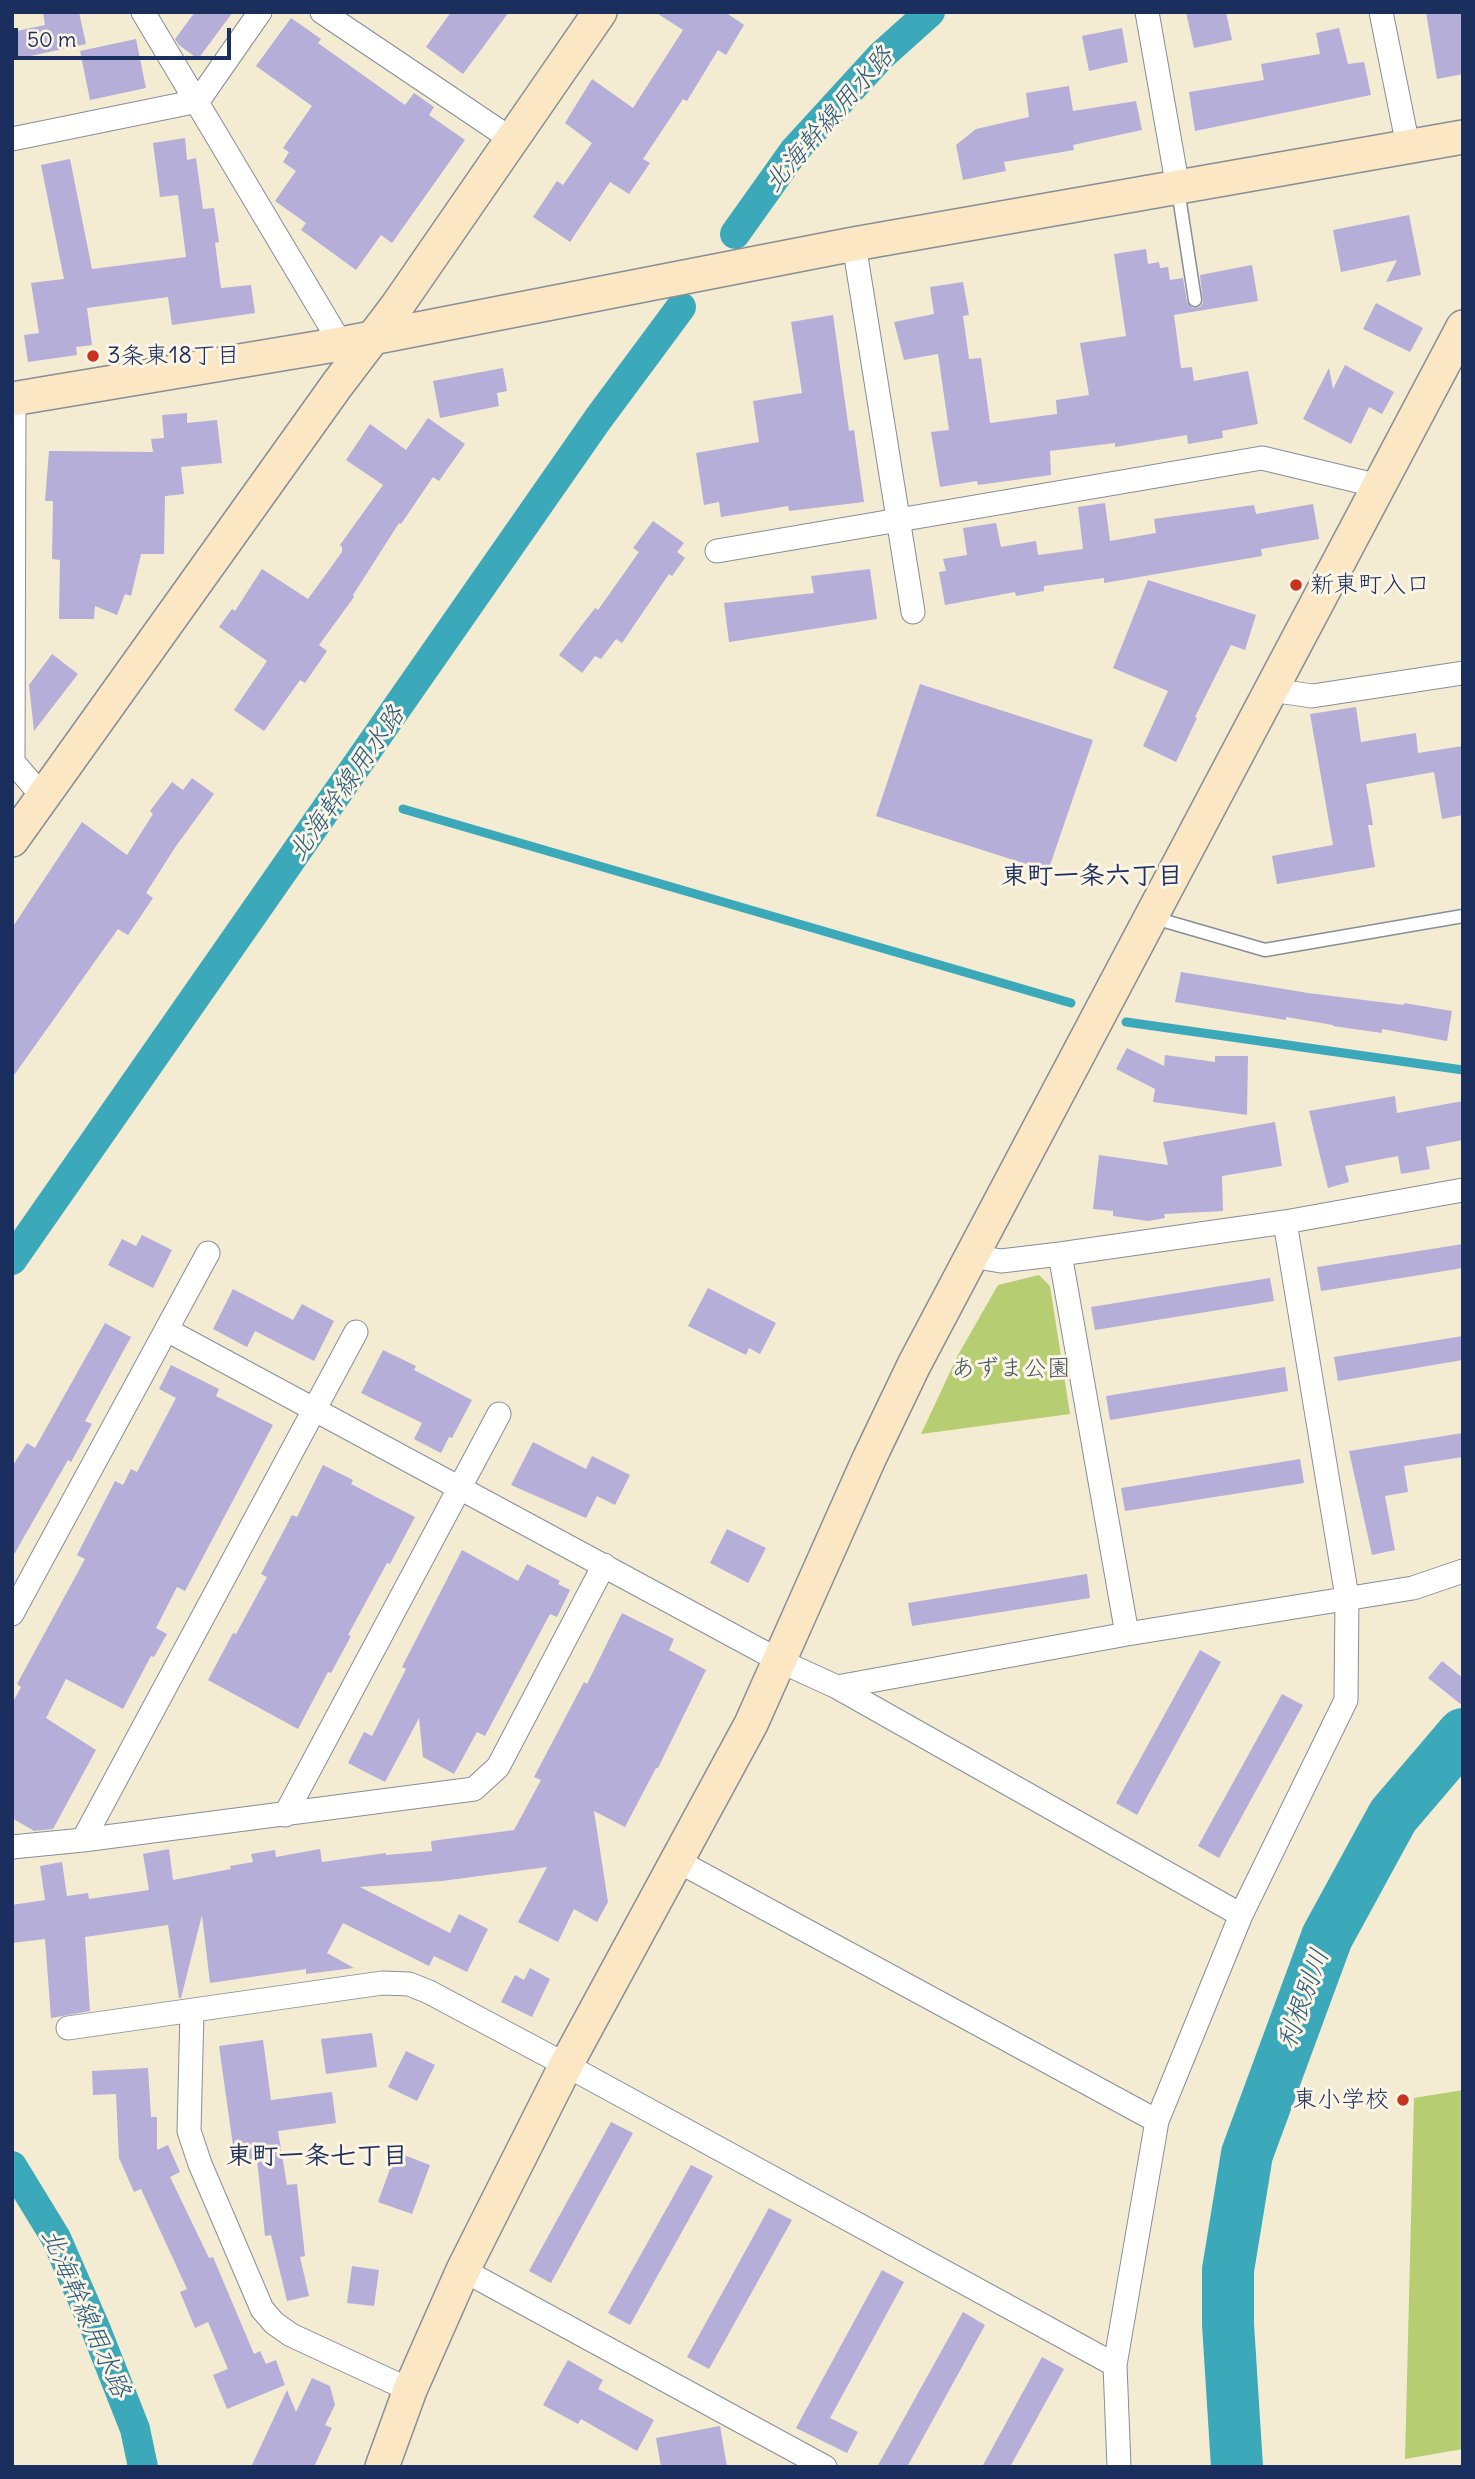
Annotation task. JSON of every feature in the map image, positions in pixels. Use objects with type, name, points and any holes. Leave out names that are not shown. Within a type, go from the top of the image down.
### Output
[{"type":"street","points":[[143,12],[341,344]]},
{"type":"street","points":[[12,139],[198,101],[260,12]]},
{"type":"street","points":[[322,12],[511,139]]},
{"type":"street","points":[[12,840],[374,337],[600,12]]},
{"type":"street","points":[[1147,12],[1178,188]]},
{"type":"street","points":[[1381,12],[1408,146]]},
{"type":"street","points":[[43,797],[13,762],[13,399],[341,344],[854,244],[1463,137]]},
{"type":"street","points":[[854,244],[913,612]]},
{"type":"street","points":[[382,2467],[410,2390],[463,2270],[566,2065],[751,1724],[914,1365],[1463,327]]},
{"type":"street","points":[[717,551],[1262,458],[1379,486]]},
{"type":"street","points":[[1271,690],[1312,696],[1463,673]]},
{"type":"street","points":[[971,1256],[1001,1261],[1060,1254],[1284,1223],[1463,1190]]},
{"type":"street","points":[[1119,2467],[1115,2365],[1157,2121],[1241,1915],[1346,1700],[1347,1597],[1284,1223]]},
{"type":"street","points":[[12,1614],[208,1252]]},
{"type":"street","points":[[1060,1254],[1127,1634]]},
{"type":"street","points":[[167,1330],[780,1661],[837,1687],[1241,1915]]},
{"type":"street","points":[[83,1840],[356,1332]]},
{"type":"street","points":[[285,1815],[499,1414]]},
{"type":"street","points":[[12,1847],[285,1815],[474,1789],[498,1767],[604,1565]]},
{"type":"street","points":[[837,1687],[1127,1634],[1413,1588],[1463,1571]]},
{"type":"street","points":[[676,1860],[1157,2121]]},
{"type":"street","points":[[68,2028],[382,1983],[402,1983],[429,1993],[566,2065],[1115,2365]]},
{"type":"street","points":[[192,2012],[189,2131],[200,2164],[262,2309],[274,2323],[291,2335],[410,2390]]},
{"type":"street","points":[[463,2270],[825,2467]]},
{"type":"lane","points":[[1178,188],[1195,300]]},
{"type":"lane","points":[[1151,916],[1265,950],[1463,916]]},
{"type":"green space","name":"あずま公園","points":[[1039,1275],[1050,1286],[1070,1414],[921,1434],[958,1355],[998,1285]]},
{"type":"green space","points":[[1463,2090],[1463,2449],[1405,2459],[1414,2098]]},
{"type":"building","points":[[43,12],[79,12],[86,44],[12,60],[12,32],[45,25]]},
{"type":"building","points":[[195,12],[233,12],[198,59],[175,39]]},
{"type":"building","points":[[451,12],[509,12],[463,74],[426,47]]},
{"type":"building","points":[[655,12],[725,12],[744,25],[726,55],[718,50],[687,101],[683,99],[643,159],[650,163],[629,194],[610,182],[570,242],[533,217],[557,181],[563,185],[592,143],[565,123],[592,79],[633,108],[683,30]]},
{"type":"building","points":[[1186,12],[1226,12],[1232,40],[1194,48]]},
{"type":"building","points":[[1426,12],[1463,12],[1463,74],[1437,79]]},
{"type":"building","points":[[291,18],[321,39],[318,43],[405,105],[414,93],[434,107],[429,115],[465,140],[392,243],[381,235],[356,270],[301,230],[306,223],[275,201],[296,171],[283,162],[289,152],[283,148],[312,106],[256,66]]},
{"type":"building","points":[[1122,28],[1128,62],[1089,71],[1082,36]]},
{"type":"building","points":[[1339,28],[1348,64],[1364,62],[1371,95],[1195,131],[1189,92],[1264,80],[1261,64],[1320,54],[1316,33]]},
{"type":"building","points":[[136,39],[146,88],[90,100],[80,51]]},
{"type":"building","points":[[1069,86],[1073,111],[1136,101],[1142,130],[1073,145],[1074,150],[1004,162],[1006,171],[963,180],[956,145],[976,129],[1029,117],[1026,93]]},
{"type":"building","points":[[185,138],[187,160],[196,158],[203,209],[214,208],[221,288],[251,285],[255,313],[172,325],[168,297],[87,308],[92,345],[76,347],[77,355],[28,362],[24,335],[39,333],[31,283],[64,279],[41,165],[70,159],[92,269],[186,257],[178,195],[160,197],[153,143]]},
{"type":"building","points":[[1409,215],[1421,275],[1386,282],[1397,260],[1341,272],[1333,230]]},
{"type":"building","points":[[1146,249],[1148,264],[1159,262],[1160,268],[1168,267],[1170,280],[1183,278],[1187,302],[1193,308],[1200,307],[1203,303],[1200,275],[1252,265],[1258,301],[1174,315],[1181,368],[1192,367],[1194,381],[1248,371],[1258,424],[1222,431],[1223,438],[1188,444],[1187,435],[1115,447],[1115,443],[1050,451],[1051,475],[940,487],[931,432],[949,430],[938,354],[904,360],[894,322],[934,314],[930,287],[963,282],[969,315],[963,316],[969,359],[981,358],[990,423],[1057,414],[1056,400],[1089,395],[1080,343],[1126,336],[1114,254]]},
{"type":"building","points":[[1376,303],[1423,328],[1410,352],[1363,329]]},
{"type":"building","points":[[833,315],[849,431],[854,430],[864,502],[789,511],[788,506],[721,517],[719,502],[704,505],[696,453],[759,442],[753,401],[802,393],[791,322]]},
{"type":"building","points":[[1345,365],[1394,392],[1382,414],[1369,407],[1351,444],[1303,419],[1329,368],[1333,389]]},
{"type":"building","points":[[503,368],[507,391],[497,393],[499,406],[440,418],[433,381]]},
{"type":"building","points":[[187,413],[187,423],[217,420],[222,463],[181,467],[184,494],[165,496],[164,554],[141,554],[131,596],[125,594],[117,615],[95,606],[94,619],[59,619],[60,560],[52,559],[53,501],[45,501],[49,451],[153,452],[151,439],[164,438],[162,415]]},
{"type":"building","points":[[428,418],[465,444],[439,481],[433,477],[401,524],[399,523],[354,597],[319,645],[327,651],[305,683],[300,680],[264,731],[234,710],[267,661],[219,627],[232,609],[235,611],[262,569],[308,599],[342,552],[340,545],[383,485],[346,460],[370,424],[406,450]]},
{"type":"building","points":[[1105,503],[1110,541],[1156,533],[1154,519],[1254,505],[1256,514],[1313,504],[1319,539],[1261,549],[1262,556],[1104,583],[1104,578],[1044,586],[1044,591],[1016,596],[1015,592],[945,605],[939,572],[946,571],[943,559],[967,555],[963,528],[996,523],[1001,547],[1036,541],[1038,555],[1083,549],[1078,507]]},
{"type":"building","points":[[653,521],[684,543],[677,552],[685,558],[672,576],[669,574],[622,643],[616,639],[601,659],[595,656],[582,673],[559,655],[595,608],[598,610],[639,552],[633,548]]},
{"type":"building","points":[[870,569],[877,619],[729,642],[724,603],[814,593],[811,576]]},
{"type":"building","points":[[1148,580],[1256,615],[1245,650],[1231,645],[1176,762],[1143,746],[1168,691],[1113,668]]},
{"type":"building","points":[[52,654],[78,674],[34,731],[29,685]]},
{"type":"building","points":[[920,684],[1093,740],[1048,871],[876,816]]},
{"type":"building","points":[[1356,707],[1361,742],[1416,733],[1418,753],[1463,746],[1463,815],[1442,819],[1434,772],[1366,784],[1373,825],[1368,825],[1375,867],[1277,884],[1272,856],[1333,845],[1310,714]]},
{"type":"building","points":[[192,778],[214,794],[146,893],[153,898],[128,935],[118,929],[12,1078],[12,928],[82,822],[127,855],[153,814],[150,811],[172,782],[183,790]]},
{"type":"building","points":[[1181,972],[1308,993],[1452,1011],[1447,1041],[1382,1029],[1382,1033],[1175,1002]]},
{"type":"building","points":[[1127,1048],[1164,1066],[1165,1055],[1215,1062],[1215,1056],[1248,1056],[1247,1115],[1153,1102],[1155,1089],[1116,1069]]},
{"type":"building","points":[[1395,1096],[1397,1113],[1463,1101],[1463,1140],[1426,1147],[1430,1169],[1401,1174],[1398,1156],[1345,1166],[1349,1182],[1328,1188],[1309,1111]]},
{"type":"building","points":[[1275,1122],[1282,1166],[1222,1176],[1223,1211],[1164,1214],[1165,1218],[1148,1221],[1113,1216],[1113,1211],[1093,1209],[1099,1155],[1168,1165],[1163,1142]]},
{"type":"building","points":[[142,1235],[172,1250],[153,1288],[108,1265],[122,1239],[136,1246]]},
{"type":"building","points":[[1463,1244],[1463,1268],[1321,1291],[1317,1267]]},
{"type":"building","points":[[1270,1278],[1274,1301],[1095,1330],[1091,1307]]},
{"type":"building","points":[[708,1288],[776,1323],[760,1354],[749,1348],[746,1355],[688,1326]]},
{"type":"building","points":[[233,1289],[293,1320],[302,1304],[334,1321],[314,1361],[255,1331],[247,1347],[213,1329]]},
{"type":"building","points":[[105,1323],[131,1337],[85,1421],[92,1424],[71,1462],[68,1460],[12,1558],[12,1467],[27,1443],[35,1448]]},
{"type":"building","points":[[1463,1336],[1463,1360],[1338,1381],[1334,1357]]},
{"type":"building","points":[[383,1350],[416,1366],[414,1370],[472,1400],[441,1453],[414,1439],[422,1423],[361,1393]]},
{"type":"building","points":[[171,1365],[219,1389],[216,1396],[273,1425],[185,1591],[177,1587],[156,1628],[167,1634],[154,1657],[151,1656],[123,1709],[66,1679],[46,1718],[96,1750],[53,1829],[34,1831],[12,1818],[12,1704],[21,1687],[17,1684],[85,1559],[77,1555],[115,1481],[123,1485],[131,1469],[137,1472],[176,1398],[159,1389]]},
{"type":"building","points":[[1285,1367],[1288,1391],[1110,1420],[1106,1396]]},
{"type":"building","points":[[1463,1433],[1463,1457],[1404,1466],[1408,1492],[1385,1496],[1395,1550],[1372,1555],[1349,1451]]},
{"type":"building","points":[[533,1442],[586,1469],[592,1456],[630,1475],[615,1505],[597,1496],[586,1518],[511,1485]]},
{"type":"building","points":[[1300,1459],[1304,1483],[1125,1511],[1121,1488]]},
{"type":"building","points":[[323,1465],[353,1480],[351,1484],[415,1517],[390,1564],[387,1563],[348,1635],[351,1636],[331,1673],[328,1672],[298,1729],[208,1680],[267,1577],[261,1574],[292,1515],[297,1517]]},
{"type":"building","points":[[727,1529],[766,1548],[748,1583],[710,1563]]},
{"type":"building","points":[[462,1550],[518,1581],[527,1564],[560,1581],[558,1584],[570,1590],[557,1617],[550,1614],[485,1736],[477,1732],[454,1774],[423,1757],[419,1718],[385,1782],[348,1763],[364,1732],[372,1736],[406,1669],[402,1667]]},
{"type":"building","points":[[1087,1574],[1090,1598],[912,1626],[908,1603]]},
{"type":"building","points":[[622,1613],[674,1639],[669,1650],[706,1670],[658,1768],[625,1827],[594,1811],[608,1902],[597,1922],[574,1909],[558,1942],[518,1922],[547,1867],[442,1881],[360,1887],[450,1933],[459,1914],[488,1929],[467,1972],[434,1956],[429,1966],[343,1923],[327,1953],[354,1968],[306,1974],[306,1969],[210,1983],[202,1915],[181,1998],[168,1925],[85,1937],[90,2011],[51,2018],[45,1939],[12,1943],[12,1905],[45,1900],[40,1866],[62,1862],[67,1896],[88,1893],[89,1899],[149,1890],[143,1854],[169,1849],[173,1880],[231,1869],[230,1866],[253,1862],[251,1854],[275,1850],[276,1857],[320,1849],[322,1862],[386,1853],[432,1851],[431,1841],[514,1830],[541,1780],[534,1777],[584,1682],[587,1684]]},
{"type":"building","points":[[1200,1650],[1221,1662],[1137,1815],[1116,1803]]},
{"type":"building","points":[[1442,1661],[1463,1678],[1463,1706],[1428,1678]]},
{"type":"building","points":[[1282,1694],[1303,1705],[1219,1858],[1198,1846]]},
{"type":"building","points":[[530,1968],[550,1979],[532,2017],[501,2002],[515,1975],[524,1980]]},
{"type":"building","points":[[372,2033],[377,2067],[326,2074],[321,2039]]},
{"type":"building","points":[[263,2040],[271,2100],[332,2092],[336,2123],[278,2131],[287,2185],[297,2184],[305,2256],[300,2257],[309,2296],[287,2301],[271,2235],[265,2236],[257,2159],[247,2161],[245,2151],[234,2153],[219,2046]]},
{"type":"building","points":[[406,2051],[435,2065],[417,2101],[388,2087]]},
{"type":"building","points":[[148,2068],[151,2117],[157,2117],[157,2150],[168,2145],[180,2172],[170,2177],[209,2258],[213,2257],[254,2354],[260,2351],[266,2364],[276,2360],[285,2385],[227,2409],[213,2375],[228,2369],[208,2322],[195,2328],[180,2292],[187,2289],[141,2189],[134,2192],[119,2158],[116,2094],[93,2095],[92,2071]]},
{"type":"building","points":[[611,2122],[633,2133],[551,2283],[529,2271]]},
{"type":"building","points":[[396,2152],[430,2165],[412,2214],[378,2202]]},
{"type":"building","points":[[691,2165],[713,2176],[630,2325],[608,2313]]},
{"type":"building","points":[[769,2208],[792,2220],[709,2369],[687,2357]]},
{"type":"building","points":[[352,2266],[379,2270],[374,2306],[347,2303]]},
{"type":"building","points":[[882,2270],[904,2282],[830,2418],[858,2432],[847,2453],[796,2428]]},
{"type":"building","points":[[963,2312],[985,2325],[907,2467],[877,2467]]},
{"type":"building","points":[[1042,2357],[1064,2369],[1010,2467],[982,2467]]},
{"type":"building","points":[[568,2360],[603,2380],[598,2389],[654,2420],[637,2451],[581,2419],[578,2424],[543,2405]]},
{"type":"building","points":[[312,2378],[330,2386],[335,2405],[325,2425],[332,2428],[314,2467],[251,2467],[287,2390],[296,2412]]},
{"type":"building","points":[[720,2426],[727,2467],[661,2467],[656,2438]]},
{"type":"waterway","name":"北海幹線用水路","points":[[735,234],[794,151],[881,56],[930,12]]},
{"type":"waterway","name":"北海幹線用水路","points":[[12,1260],[598,419],[681,307]]},
{"type":"waterway","points":[[403,809],[1071,1003]]},
{"type":"waterway","points":[[1126,1022],[1463,1070]]},
{"type":"waterway","name":"利根別川","points":[[1237,2467],[1228,2324],[1228,2270],[1247,2154],[1327,1937],[1393,1816],[1463,1734]]},
{"type":"waterway","name":"北海幹線用水路","points":[[12,2166],[56,2238],[135,2429],[143,2467]]},
{"type":"place","name":"3条東18丁目","points":[[93,356]]},
{"type":"place","name":"新東町入口","points":[[1296,585]]},
{"type":"place","name":"東小学校","points":[[1403,2100]]},
{"type":"district","name":"東町一条六丁目","points":[[1092,877]]},
{"type":"district","name":"東町一条七丁目","points":[[317,2157]]}]
